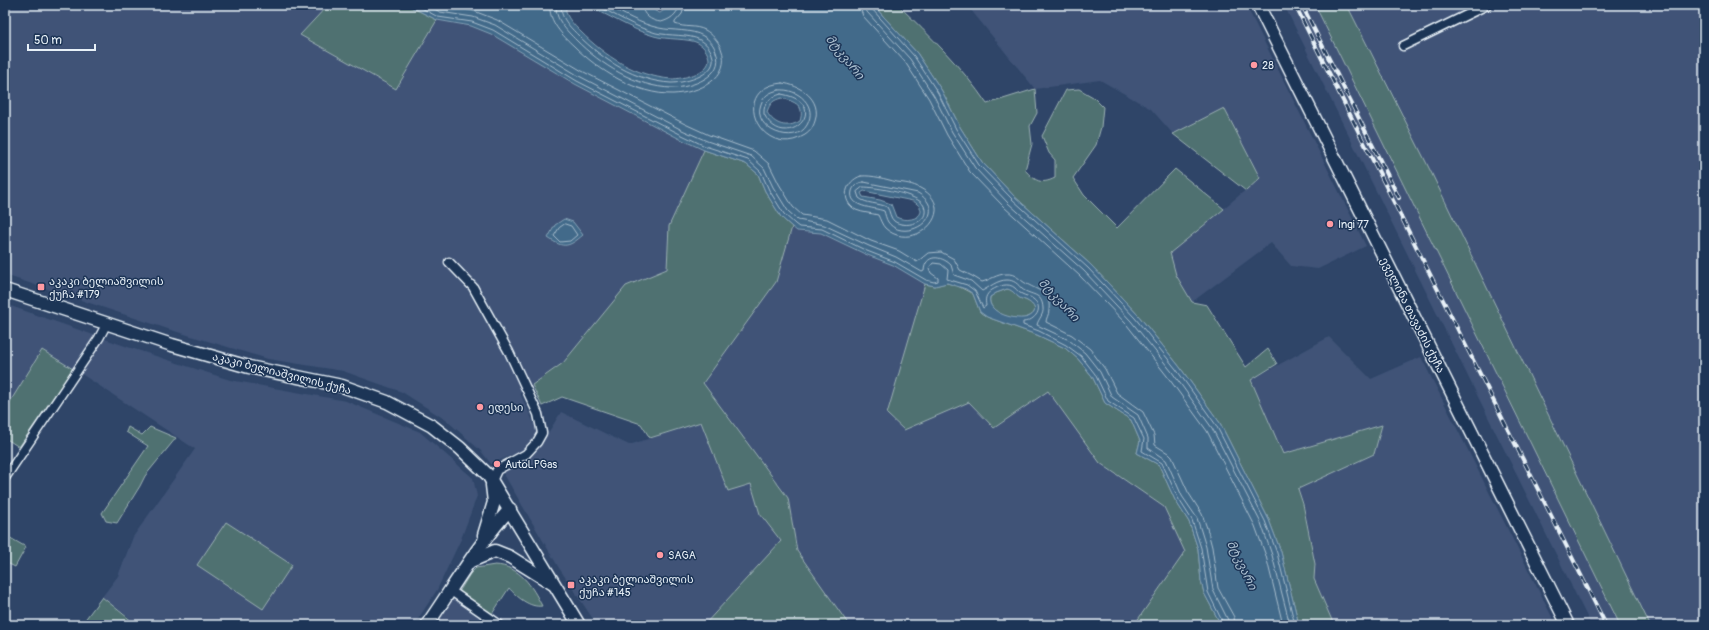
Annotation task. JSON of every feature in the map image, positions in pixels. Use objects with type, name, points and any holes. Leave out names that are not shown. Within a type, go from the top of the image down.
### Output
[{"type":"main road","name":"ეველინა თავაძის ქუჩა","points":[[1258,5],[1568,625]]},
{"type":"main road","name":"აკაკი ბელიაშვილის ქუჩა","points":[[5,290],[172,345],[249,367],[342,386],[387,402],[445,435],[488,475],[579,625]]},
{"type":"main road","points":[[482,544],[494,502],[492,481]]},
{"type":"main road","points":[[428,625],[496,524],[510,509]]},
{"type":"main road","points":[[471,561],[495,551],[510,557],[555,585]]},
{"type":"street","points":[[1403,46],[1487,5]]},
{"type":"street","points":[[449,262],[473,287],[509,352],[538,414],[542,433],[537,442],[526,454],[497,470],[492,481]]},
{"type":"street","points":[[5,478],[100,338],[107,323]]},
{"type":"street","points":[[451,591],[500,625]]},
{"type":"shaded area","points":[[5,5],[328,5],[300,35],[396,89],[437,20],[471,26],[491,33],[575,84],[704,150],[669,226],[667,269],[626,286],[563,363],[520,393],[538,432],[535,443],[491,464],[481,451],[446,420],[402,392],[343,371],[268,359],[171,330],[5,275]]},
{"type":"shaded area","points":[[967,5],[1246,5],[1366,246],[1318,269],[1291,266],[1271,243],[1192,302],[1176,275],[1170,253],[1260,178],[1224,109],[1173,134],[1151,109],[1100,80],[1035,89]]},
{"type":"shaded area","points":[[1284,5],[1315,5],[1620,625],[1591,625]]},
{"type":"shaded area","points":[[1347,5],[1704,5],[1704,625],[1650,625],[1431,172]]},
{"type":"shaded area","points":[[792,227],[797,231],[821,233],[865,254],[893,265],[925,284],[887,414],[904,430],[969,402],[994,428],[1048,390],[1100,463],[1164,507],[1186,552],[1134,625],[849,625],[797,551],[788,498],[703,383],[776,282]]},
{"type":"shaded area","points":[[5,304],[128,347],[230,380],[346,401],[420,432],[473,478],[477,496],[461,539],[437,590],[414,625],[139,625],[102,597],[118,576],[133,537],[195,449],[83,375],[42,350],[5,410]]},
{"type":"shaded area","points":[[1329,337],[1371,379],[1421,357],[1556,625],[1334,625],[1314,579],[1315,564],[1304,504],[1298,489],[1374,454],[1382,425],[1283,454],[1251,380]]},
{"type":"shaded area","points":[[561,412],[629,445],[701,422],[728,490],[751,483],[760,514],[781,541],[704,625],[597,625],[559,568],[502,471],[537,451]]},
{"type":"shaded area","points":[[450,597],[492,625],[431,625]]},
{"type":"green space","points":[[328,5],[407,5],[437,20],[396,89],[300,35]]},
{"type":"green space","points":[[873,5],[898,5],[934,40],[967,77],[987,104],[1035,89],[1037,113],[1030,126],[1032,144],[1025,170],[1038,181],[1046,181],[1055,178],[1055,160],[1049,153],[1042,136],[1066,90],[1079,89],[1093,97],[1103,107],[1101,127],[1096,145],[1073,178],[1084,195],[1117,228],[1175,169],[1224,209],[1170,253],[1176,275],[1192,302],[1207,305],[1246,367],[1268,349],[1277,364],[1251,380],[1283,454],[1382,425],[1374,454],[1298,489],[1303,504],[1315,564],[1314,579],[1334,625],[1299,625],[1281,552],[1269,520],[1220,423],[1179,366],[1138,315],[1091,265],[1014,196],[982,162],[960,127],[942,91],[917,53]]},
{"type":"green space","points":[[1315,5],[1347,5],[1431,172],[1650,625],[1620,625]]},
{"type":"green space","points":[[1224,108],[1260,178],[1246,191],[1173,134]]},
{"type":"green space","points":[[704,150],[746,164],[758,174],[765,191],[781,217],[792,227],[776,282],[703,383],[788,498],[797,551],[849,625],[704,625],[781,541],[760,514],[751,484],[728,491],[701,422],[650,438],[641,424],[562,397],[542,406],[532,385],[563,363],[626,286],[667,269],[669,226]]},
{"type":"green space","points":[[946,283],[956,285],[973,294],[980,312],[987,317],[1037,335],[1065,348],[1078,359],[1092,376],[1105,403],[1131,420],[1140,441],[1137,453],[1159,465],[1175,500],[1189,522],[1198,549],[1201,581],[1204,593],[1221,625],[1134,625],[1185,552],[1164,507],[1100,463],[1048,391],[994,428],[969,402],[904,430],[887,414],[925,284],[935,286]]},
{"type":"green space","points":[[1007,289],[1034,306],[1035,309],[1032,315],[1023,318],[1011,317],[998,312],[993,308],[990,303],[990,297]]},
{"type":"green space","points":[[42,350],[73,369],[19,447],[5,438],[5,410]]},
{"type":"green space","points":[[128,427],[142,435],[150,427],[176,438],[145,476],[117,523],[106,521],[102,513],[148,446],[126,432]]},
{"type":"green space","points":[[226,522],[292,565],[263,609],[197,565]]},
{"type":"green space","points":[[5,535],[26,547],[15,567],[5,562]]},
{"type":"green space","points":[[495,565],[504,566],[511,569],[524,578],[534,591],[542,606],[528,604],[509,588],[492,614],[459,592],[470,574],[476,568]]},
{"type":"green space","points":[[102,597],[133,622],[139,625],[81,625]]},
{"type":"water","name":"მტკვარი","points":[[407,5],[567,5],[566,12],[578,29],[590,41],[611,57],[645,74],[671,79],[690,76],[703,70],[707,66],[709,61],[708,55],[703,47],[694,41],[659,37],[645,33],[585,5],[650,5],[655,11],[660,13],[671,5],[873,5],[917,53],[942,91],[960,127],[982,162],[1014,196],[1091,265],[1138,315],[1179,366],[1220,423],[1269,520],[1281,552],[1299,625],[1221,625],[1204,593],[1201,581],[1198,549],[1189,522],[1175,500],[1159,465],[1137,453],[1140,441],[1131,420],[1105,403],[1092,376],[1078,359],[1065,348],[1037,335],[987,317],[980,312],[973,294],[966,289],[947,283],[935,286],[925,284],[893,265],[865,254],[821,233],[797,231],[781,217],[765,191],[758,174],[746,164],[704,150],[678,138],[575,84],[491,34],[471,26],[437,20]],"holes":[[[782,98],[798,105],[801,111],[800,121],[786,125],[777,123],[773,120],[767,112],[769,106],[774,101]],[[864,191],[913,201],[919,205],[921,210],[918,216],[913,219],[902,219],[896,217],[891,204],[880,200],[863,197],[861,193]],[[1007,289],[1032,304],[1035,309],[1034,312],[1032,315],[1023,318],[1004,315],[993,308],[990,303],[990,297]]]},
{"type":"water","points":[[564,219],[573,222],[583,235],[570,244],[562,245],[548,238],[555,225]]},
{"type":"railway","points":[[1295,5],[1606,625]]},
{"type":"railway","points":[[1302,5],[1399,198]]},
{"type":"place","name":"28","points":[[1254,65]]},
{"type":"place","name":"Ingi 77","points":[[1330,224]]},
{"type":"place","name":"აკაკი ბელიაშვილის ქუჩა #179","points":[[41,287]]},
{"type":"place","name":"ედესი","points":[[480,407]]},
{"type":"place","name":"AutoLPGas","points":[[497,464]]},
{"type":"place","name":"SAGA","points":[[660,555]]},
{"type":"place","name":"აკაკი ბელიაშვილის ქუჩა #145","points":[[571,585]]}]
